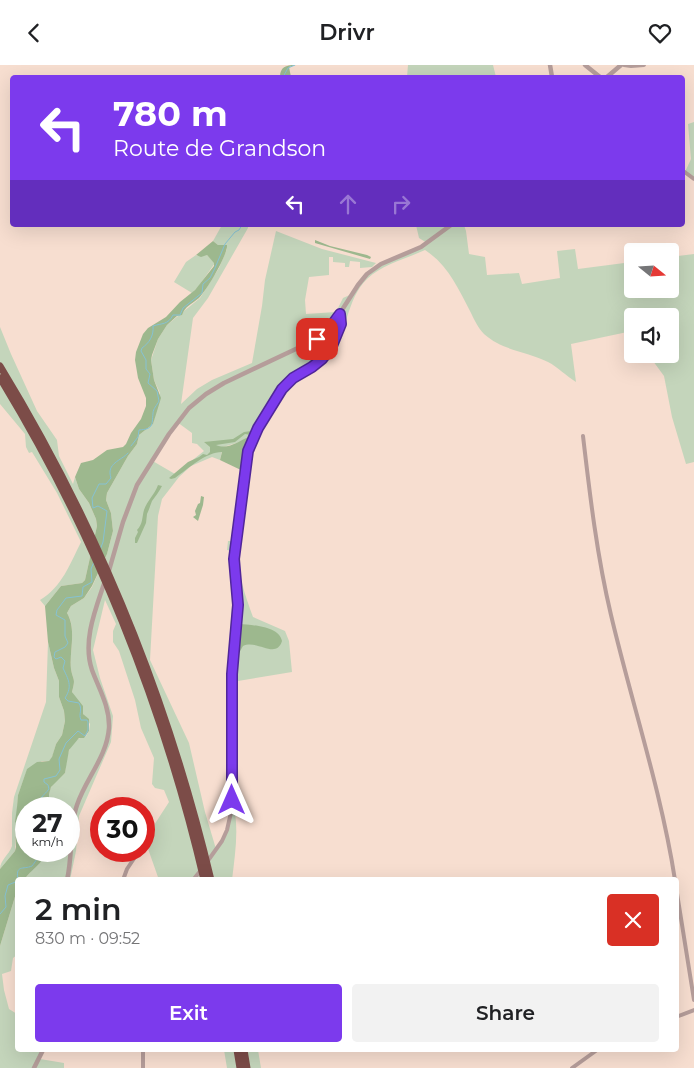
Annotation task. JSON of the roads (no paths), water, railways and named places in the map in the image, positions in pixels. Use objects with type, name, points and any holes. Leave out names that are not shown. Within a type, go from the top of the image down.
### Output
[{"type":"highway","points":[[0,366],[44,448],[127,626],[171,738],[210,877]]},
{"type":"highway","points":[[0,378],[44,448]]},
{"type":"highway","points":[[127,626],[168,748],[203,877]]},
{"type":"highway","points":[[237,1052],[240,1068]]},
{"type":"highway","points":[[244,1052],[247,1068]]},
{"type":"street","points":[[586,65],[598,75]]},
{"type":"street","points":[[609,75],[623,65],[631,67],[644,65]]},
{"type":"street","points":[[67,877],[76,806],[100,761],[108,735],[109,716],[103,695],[92,670],[88,645],[99,600],[136,485],[168,434],[189,408],[206,394],[224,383],[317,339],[329,329],[367,273],[381,264],[421,247],[448,227]]},
{"type":"street","points":[[195,877],[215,851],[227,830],[232,808],[232,674],[238,605],[234,559],[248,451],[258,428],[282,389],[293,378],[322,359],[332,346],[341,324],[340,314]]},
{"type":"street","points":[[583,436],[594,524],[611,614],[668,838],[674,877]]},
{"type":"street","points":[[124,877],[132,862]]},
{"type":"street","points":[[679,906],[694,1000]]},
{"type":"street","points":[[679,1016],[694,1010]]},
{"type":"street","points":[[34,1068],[43,1052]]},
{"type":"street","points":[[143,1052],[143,1068]]},
{"type":"street","points":[[572,1068],[594,1052]]},
{"type":"waterway","points":[[284,75],[288,68],[295,65]]},
{"type":"waterway","points":[[131,446],[138,437],[139,430],[147,429],[151,426],[154,410],[159,401],[157,391],[148,383],[150,374],[146,369],[146,360],[141,351],[153,333],[153,326],[167,322],[173,315],[180,315],[183,308],[202,293],[203,284],[210,278],[225,244],[241,227]]},
{"type":"waterway","points":[[100,550],[103,542],[107,511],[98,506],[93,508],[92,498],[99,484],[106,484],[111,478],[112,466],[128,453]]},
{"type":"waterway","points":[[42,797],[49,789],[44,779],[56,776],[60,770],[59,759],[66,743],[78,731],[85,736],[88,730],[87,720],[81,720],[79,703],[68,701],[65,698],[69,690],[68,679],[63,668],[65,661],[61,657],[56,659],[54,657],[55,652],[65,647],[68,643],[65,636],[65,620],[56,615],[57,610],[66,598],[82,596],[83,587],[92,582],[91,569],[94,562]]},
{"type":"waterway","points":[[17,877],[20,869],[32,866],[35,862]]},
{"type":"waterway","points":[[0,914],[6,907],[5,896],[8,885],[15,882]]}]
